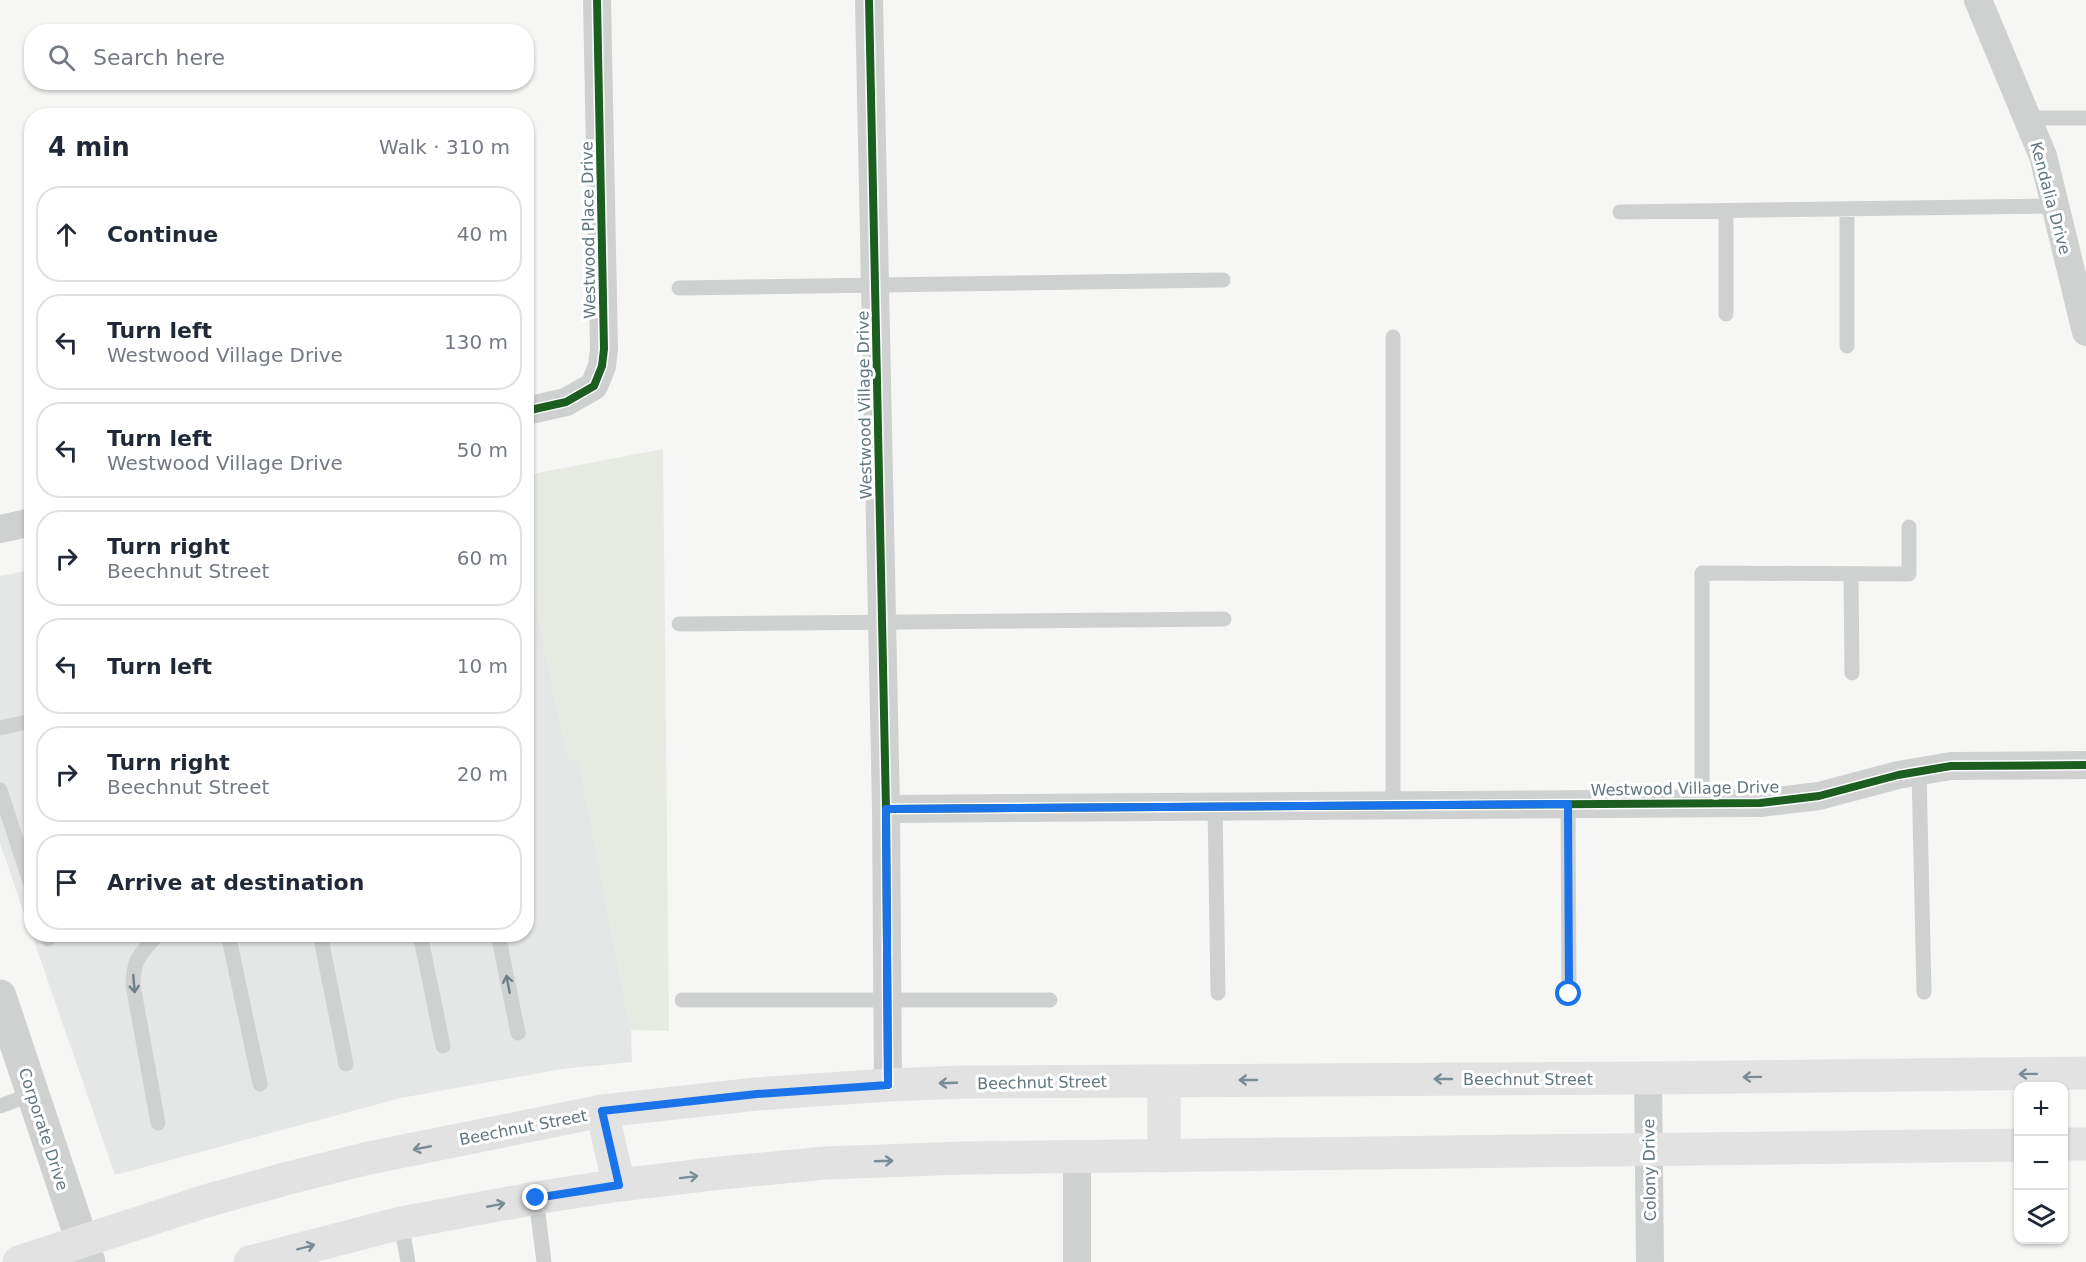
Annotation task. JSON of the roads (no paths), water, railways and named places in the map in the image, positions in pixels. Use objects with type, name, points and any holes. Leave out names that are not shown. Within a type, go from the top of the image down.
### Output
[{"type":"main road","name":"Beechnut Street","points":[[19,1262],[86,1252],[206,1201],[369,1158],[602,1111],[757,1094],[888,1085],[2086,1073]]},
{"type":"main road","points":[[1164,1081],[1164,1156]]},
{"type":"main road","points":[[602,1111],[619,1185]]},
{"type":"main road","points":[[2068,1144],[2086,1144]]},
{"type":"main road","points":[[250,1262],[401,1223],[536,1198],[721,1173],[825,1164],[1077,1157],[2014,1145]]},
{"type":"street","name":"Westwood Place Drive","points":[[534,409],[566,402],[594,386],[602,366],[604,349],[597,0]]},
{"type":"street","name":"Westwood Village Drive","points":[[869,0],[886,809],[888,1085]]},
{"type":"street","name":"Kendalia Drive","points":[[1978,0],[2043,156],[2086,332]]},
{"type":"street","points":[[0,529],[24,524]]},
{"type":"street","name":"Westwood Village Drive","points":[[886,809],[1760,802],[1819,796],[1919,771],[1951,766],[2086,765]]},
{"type":"street","name":"Corporate Drive","points":[[0,996],[86,1252]]},
{"type":"street","name":"Colony Drive","points":[[1648,1078],[1650,1262]]},
{"type":"street","points":[[1077,1157],[1077,1262]]},
{"type":"lane","points":[[2027,118],[2086,118]]},
{"type":"lane","points":[[1620,212],[2055,206]]},
{"type":"lane","points":[[1847,209],[1847,346]]},
{"type":"lane","points":[[1726,211],[1726,314]]},
{"type":"lane","points":[[679,288],[1223,280]]},
{"type":"lane","points":[[1394,337],[1394,805]]},
{"type":"lane","points":[[1702,803],[1702,573],[1909,574],[1909,527]]},
{"type":"lane","points":[[1851,574],[1852,673]]},
{"type":"lane","points":[[679,624],[1224,619]]},
{"type":"lane","points":[[0,728],[24,723]]},
{"type":"lane","points":[[1919,771],[1924,992]]},
{"type":"lane","points":[[0,790],[24,864]]},
{"type":"lane","points":[[1568,804],[1569,994]]},
{"type":"lane","points":[[1215,806],[1218,993]]},
{"type":"lane","points":[[151,942],[133,967],[133,985],[158,1123]]},
{"type":"lane","points":[[230,942],[260,1083]]},
{"type":"lane","points":[[322,942],[346,1064]]},
{"type":"lane","points":[[422,942],[444,1046]]},
{"type":"lane","points":[[500,942],[518,1033]]},
{"type":"lane","points":[[682,1000],[1050,1000]]},
{"type":"lane","points":[[0,1106],[33,1094]]},
{"type":"lane","points":[[536,1198],[544,1262]]},
{"type":"lane","points":[[401,1223],[408,1262]]}]
